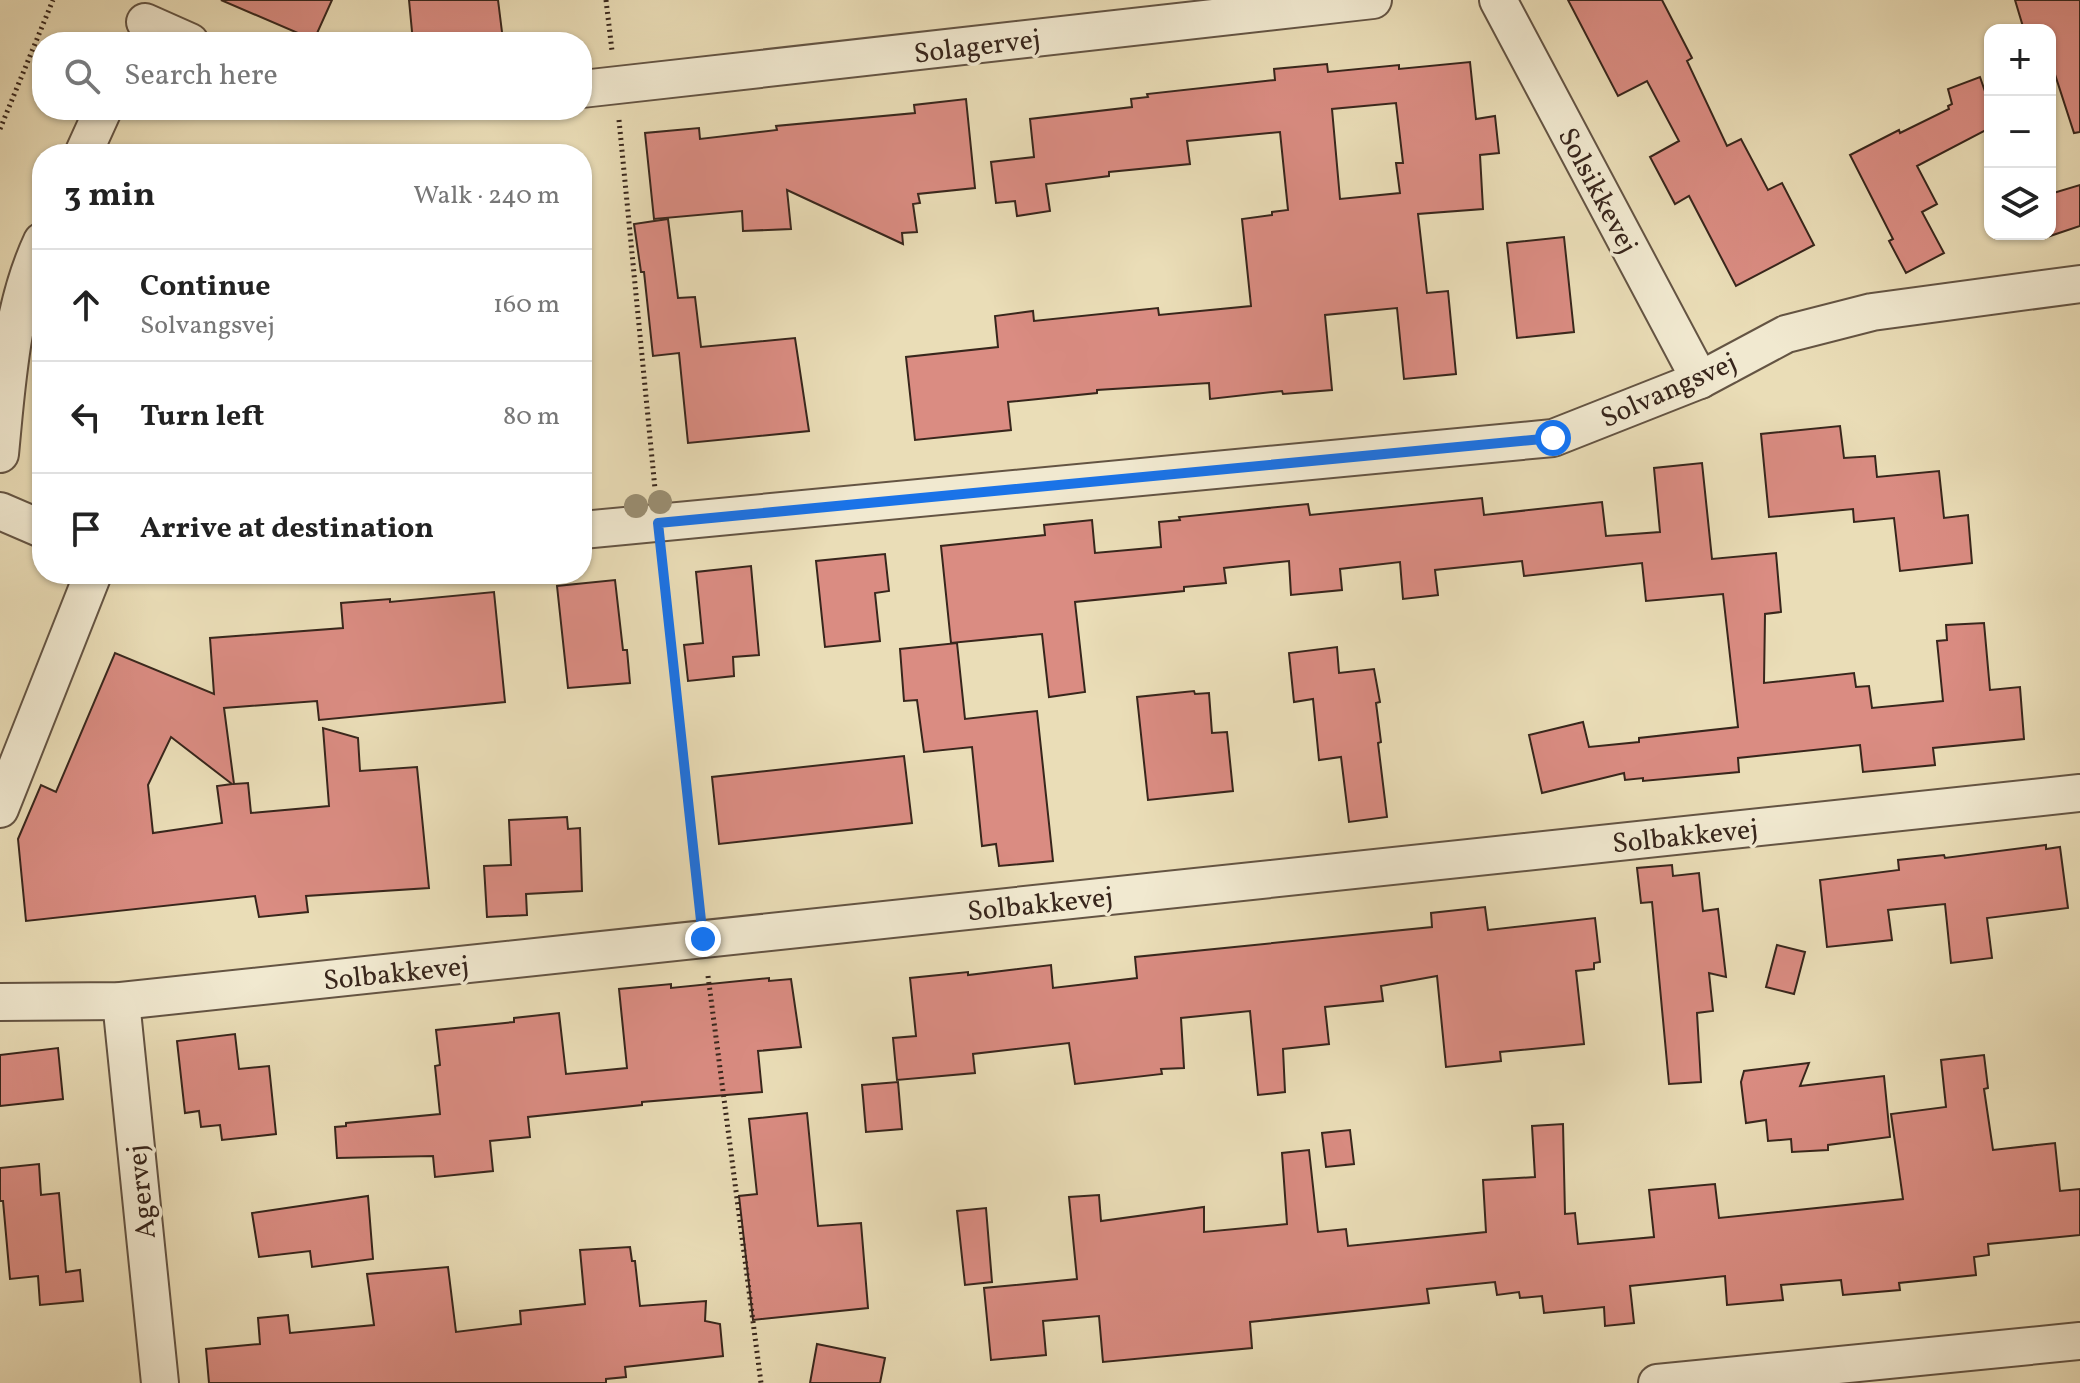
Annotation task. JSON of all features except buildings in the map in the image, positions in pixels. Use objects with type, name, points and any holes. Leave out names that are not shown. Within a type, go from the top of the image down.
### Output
[{"type":"street","name":"Solagervej","points":[[599,88],[1373,0]]},
{"type":"street","name":"Solsikkevej","points":[[1498,0],[1700,380]]},
{"type":"street","points":[[145,21],[169,32]]},
{"type":"street","points":[[88,144],[98,120]]},
{"type":"street","points":[[0,454],[11,348],[32,264]]},
{"type":"street","name":"Solvangsvej","points":[[592,529],[1553,438],[1700,380],[1786,334],[1872,312],[2080,284]]},
{"type":"street","points":[[0,511],[32,525]]},
{"type":"street","points":[[0,809],[89,584]]},
{"type":"street","name":"Solbakkevej","points":[[0,1002],[121,1001],[2080,793]]},
{"type":"street","name":"Agervej","points":[[121,1001],[160,1383]]},
{"type":"street","points":[[1657,1383],[2080,1341]]},
{"type":"path","points":[[40,32],[53,0]]},
{"type":"path","points":[[606,0],[599,88],[658,523],[703,939],[761,1383]]},
{"type":"path","points":[[0,129],[32,51]]},
{"type":"route","points":[[703,939],[658,523],[1553,438]]}]
